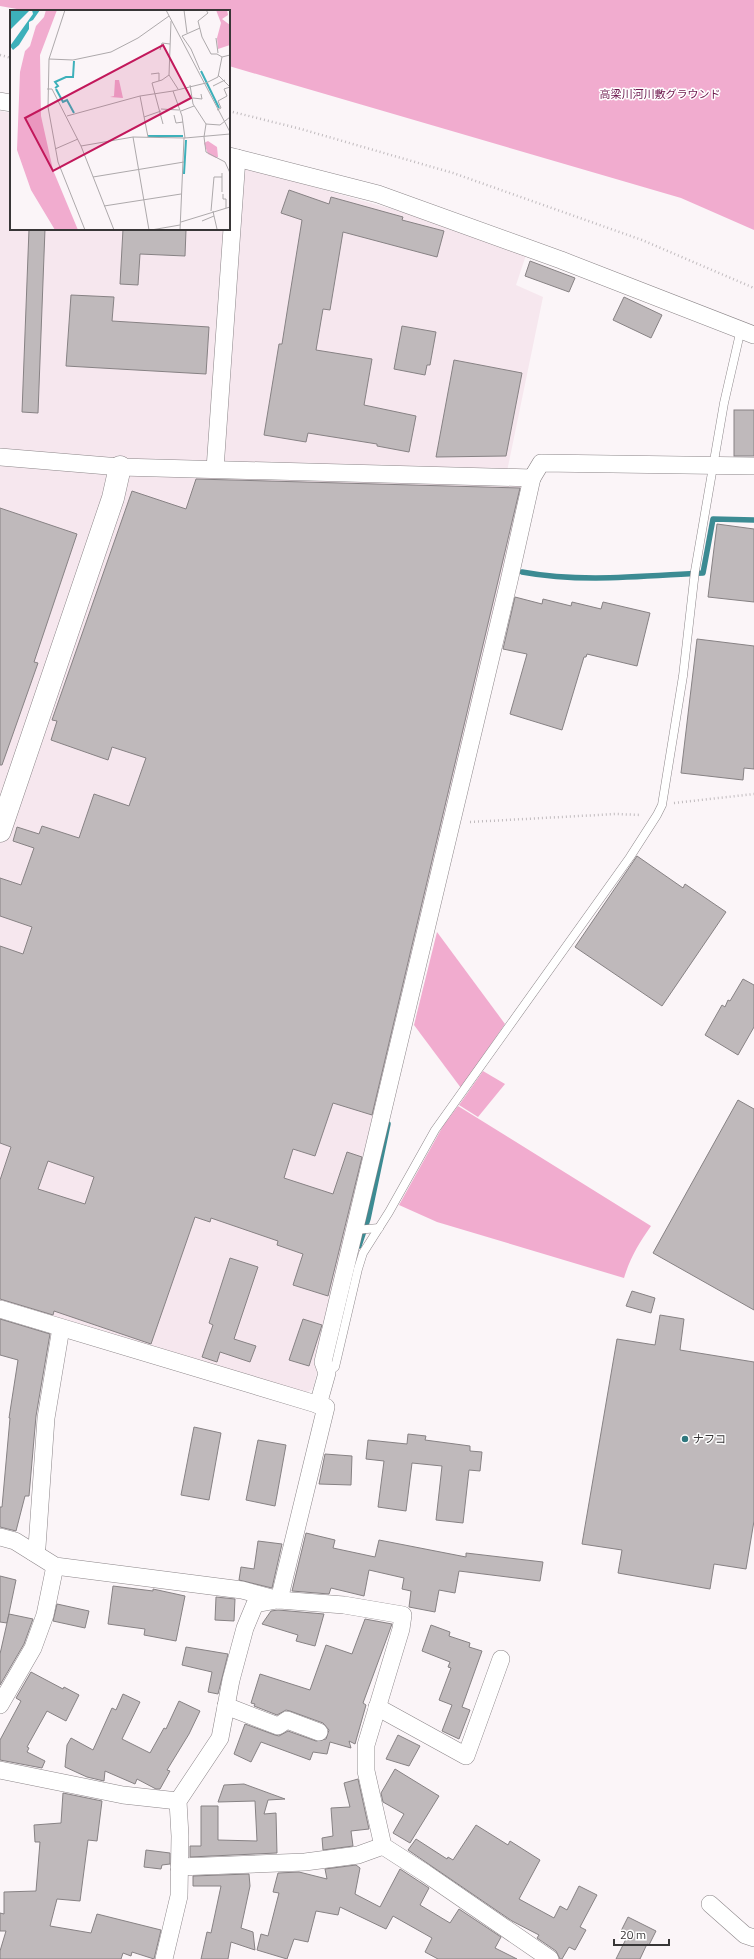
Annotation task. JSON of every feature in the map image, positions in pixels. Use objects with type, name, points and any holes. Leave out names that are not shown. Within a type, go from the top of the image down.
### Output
[{"type":"street","points":[[0,101],[10,103]]},
{"type":"street","points":[[230,209],[233,157],[378,194],[561,260],[748,332]]},
{"type":"street","points":[[215,469],[229,230]]},
{"type":"street","points":[[0,456],[31,460],[120,466],[532,478]]},
{"type":"street","points":[[318,1405],[326,1373],[323,1362],[361,1229],[532,478],[541,463],[754,466]]},
{"type":"street","points":[[0,831],[113,498],[120,466]]},
{"type":"street","points":[[0,1309],[60,1332],[326,1407],[279,1600]]},
{"type":"street","points":[[33,1552],[37,1547],[46,1418],[60,1332]]},
{"type":"street","points":[[0,1537],[15,1541],[54,1566],[242,1590],[279,1600],[344,1605],[403,1615],[401,1629],[366,1745],[366,1771],[383,1846],[426,1873],[550,1959]]},
{"type":"street","points":[[0,1705],[16,1680],[33,1648],[45,1615],[54,1566]]},
{"type":"street","points":[[164,1959],[179,1896],[178,1800],[220,1738],[231,1680],[245,1628],[255,1604],[279,1600]]},
{"type":"street","points":[[377,1707],[466,1756],[501,1659]]},
{"type":"street","points":[[226,1706],[278,1726],[287,1720],[319,1732]]},
{"type":"street","points":[[0,1770],[123,1795],[178,1800]]},
{"type":"street","points":[[179,1867],[305,1862],[358,1855],[383,1846]]},
{"type":"street","points":[[710,1904],[745,1935],[754,1938]]},
{"type":"lane","points":[[326,1373],[335,1367],[363,1253],[435,1130],[630,858],[657,815],[662,804],[683,676],[694,573],[724,403],[748,332]]},
{"type":"lane","points":[[361,1229],[379,1228]]},
{"type":"path","points":[[0,55],[10,58]]},
{"type":"path","points":[[230,111],[301,129],[453,173],[642,240],[754,288]]},
{"type":"path","points":[[662,804],[754,794]]},
{"type":"path","points":[[468,822],[616,814],[657,815]]},
{"type":"shaded area","points":[[0,111],[10,113],[10,230],[230,230],[230,163],[427,219],[526,255],[516,285],[543,297],[505,481],[518,482],[526,492],[313,1389],[303,1394],[0,1306]]},
{"type":"green space","name":"高梁川河川敷グラウンド","points":[[0,0],[754,0],[754,230],[681,198],[230,66],[230,10],[22,10],[0,6]]},
{"type":"green space","points":[[437,932],[505,1024],[461,1088],[414,1025]]},
{"type":"green space","points":[[483,1071],[505,1084],[478,1117],[459,1105]]},
{"type":"green space","points":[[458,1106],[651,1226],[635,1251],[624,1278],[437,1222],[399,1205],[443,1126]]},
{"type":"building","points":[[289,190],[329,204],[331,197],[403,217],[402,220],[444,231],[437,257],[343,232],[330,310],[323,309],[316,350],[372,359],[364,405],[416,416],[409,452],[377,446],[377,444],[308,433],[306,442],[264,435],[279,344],[282,344],[302,220],[281,213]]},
{"type":"building","points":[[29,230],[45,230],[38,413],[22,412]]},
{"type":"building","points":[[123,230],[186,230],[185,256],[140,254],[138,285],[120,284]]},
{"type":"building","points":[[530,261],[575,278],[569,292],[525,276]]},
{"type":"building","points":[[71,295],[114,297],[112,321],[209,327],[206,374],[66,366]]},
{"type":"building","points":[[624,297],[662,315],[651,338],[613,320]]},
{"type":"building","points":[[402,326],[436,332],[430,365],[427,365],[425,375],[394,369]]},
{"type":"building","points":[[454,360],[522,373],[506,456],[436,457]]},
{"type":"building","points":[[734,410],[754,410],[754,456],[734,456]]},
{"type":"building","points":[[196,479],[520,488],[372,1115],[333,1103],[315,1156],[293,1149],[284,1178],[333,1194],[347,1152],[362,1157],[328,1296],[293,1285],[303,1254],[277,1245],[278,1241],[211,1218],[210,1222],[195,1217],[151,1344],[54,1311],[53,1315],[0,1299],[0,1180],[11,1147],[0,1143],[0,946],[23,954],[32,927],[0,916],[0,878],[21,885],[34,848],[13,841],[17,827],[39,834],[42,826],[79,838],[94,794],[129,806],[146,758],[112,747],[108,760],[51,740],[57,721],[52,720],[132,491],[186,509]],"holes":[[[48,1161],[94,1177],[85,1204],[38,1189]]]},
{"type":"building","points":[[0,508],[77,534],[34,662],[38,663],[2,765],[0,765]]},
{"type":"building","points":[[717,524],[754,529],[754,602],[708,597]]},
{"type":"building","points":[[515,597],[542,604],[543,599],[571,606],[572,602],[601,609],[603,602],[650,613],[637,666],[587,654],[586,657],[584,657],[562,730],[510,714],[527,654],[503,649]]},
{"type":"building","points":[[697,639],[754,646],[754,769],[744,768],[743,780],[681,773]]},
{"type":"building","points":[[637,856],[683,888],[685,884],[726,912],[662,1006],[575,947]]},
{"type":"building","points":[[743,979],[754,985],[754,1027],[738,1055],[705,1035],[722,1005],[725,1007],[728,1000],[730,1001]]},
{"type":"building","points":[[738,1100],[754,1109],[754,1310],[653,1253]]},
{"type":"building","points":[[230,1258],[258,1267],[234,1339],[256,1346],[250,1362],[220,1352],[217,1362],[202,1357],[213,1325],[209,1323]]},
{"type":"building","points":[[632,1291],[655,1298],[651,1313],[626,1306]]},
{"type":"building","points":[[660,1315],[684,1319],[680,1350],[754,1362],[754,1521],[746,1569],[714,1564],[710,1589],[618,1573],[622,1550],[582,1544],[617,1339],[655,1345]]},
{"type":"building","points":[[0,1319],[50,1334],[36,1416],[29,1496],[25,1496],[16,1531],[0,1527],[0,1507],[2,1507],[9,1418],[18,1360],[0,1355]]},
{"type":"building","points":[[303,1319],[322,1325],[309,1366],[289,1360]]},
{"type":"building","points":[[194,1427],[221,1433],[209,1500],[181,1495]]},
{"type":"building","points":[[408,1434],[426,1436],[425,1440],[470,1446],[470,1451],[482,1452],[480,1471],[469,1470],[463,1523],[436,1520],[442,1466],[412,1463],[406,1511],[378,1507],[384,1461],[366,1459],[368,1440],[407,1444]]},
{"type":"building","points":[[258,1440],[286,1445],[275,1506],[246,1500]]},
{"type":"building","points":[[325,1454],[352,1456],[351,1485],[319,1484]]},
{"type":"building","points":[[306,1533],[335,1540],[333,1548],[375,1557],[379,1540],[466,1557],[466,1553],[543,1562],[540,1581],[459,1571],[455,1593],[439,1590],[435,1612],[409,1607],[411,1591],[402,1589],[404,1578],[369,1570],[364,1596],[331,1588],[329,1594],[292,1591]]},
{"type":"building","points":[[258,1541],[282,1544],[272,1588],[239,1580],[241,1567],[254,1569]]},
{"type":"building","points":[[0,1576],[16,1580],[7,1623],[0,1622]]},
{"type":"building","points":[[113,1586],[153,1591],[153,1589],[185,1596],[176,1641],[144,1635],[145,1629],[108,1624]]},
{"type":"building","points":[[216,1597],[235,1599],[234,1621],[215,1620]]},
{"type":"building","points":[[57,1604],[89,1611],[85,1628],[53,1621]]},
{"type":"building","points":[[278,1610],[324,1614],[315,1646],[296,1641],[298,1635],[262,1624],[271,1611]]},
{"type":"building","points":[[9,1614],[33,1619],[24,1644],[0,1685],[0,1654]]},
{"type":"building","points":[[365,1619],[392,1624],[363,1703],[366,1705],[355,1744],[349,1741],[351,1748],[330,1742],[327,1754],[313,1752],[310,1760],[261,1742],[251,1762],[234,1754],[245,1724],[279,1736],[288,1731],[316,1741],[326,1739],[329,1730],[323,1723],[286,1710],[277,1715],[254,1706],[255,1704],[251,1703],[260,1674],[310,1690],[326,1645],[352,1654]]},
{"type":"building","points":[[431,1625],[450,1632],[449,1636],[470,1643],[469,1647],[482,1651],[462,1707],[470,1710],[459,1739],[442,1731],[452,1705],[439,1700],[451,1668],[448,1667],[450,1662],[422,1651]]},
{"type":"building","points":[[186,1647],[228,1654],[218,1694],[208,1692],[212,1672],[182,1665]]},
{"type":"building","points":[[31,1672],[63,1689],[64,1687],[79,1695],[66,1721],[47,1711],[27,1747],[29,1748],[27,1752],[45,1761],[42,1768],[0,1760],[0,1740],[21,1701],[16,1698]]},
{"type":"building","points":[[123,1694],[140,1702],[122,1739],[150,1753],[164,1728],[166,1729],[179,1701],[200,1711],[189,1734],[167,1770],[170,1771],[160,1789],[156,1789],[137,1779],[135,1784],[105,1771],[104,1781],[87,1777],[65,1767],[67,1745],[71,1738],[93,1750],[112,1708],[116,1710]]},
{"type":"building","points":[[398,1735],[420,1746],[409,1766],[386,1759]]},
{"type":"building","points":[[395,1769],[439,1796],[410,1843],[393,1833],[404,1814],[383,1802],[381,1793]]},
{"type":"building","points":[[358,1779],[369,1829],[351,1831],[353,1846],[323,1850],[322,1838],[333,1836],[331,1808],[350,1807],[344,1783]]},
{"type":"building","points":[[244,1784],[285,1799],[268,1800],[264,1814],[276,1813],[277,1853],[190,1857],[190,1846],[201,1846],[201,1806],[218,1806],[218,1840],[257,1841],[255,1801],[218,1802],[224,1785]]},
{"type":"building","points":[[63,1793],[102,1801],[97,1841],[88,1840],[80,1901],[57,1899],[50,1926],[91,1933],[97,1914],[161,1930],[154,1959],[132,1952],[131,1956],[123,1953],[121,1959],[0,1959],[0,1951],[6,1931],[0,1931],[0,1913],[4,1914],[4,1892],[36,1891],[40,1842],[35,1842],[34,1825],[61,1823]]},
{"type":"building","points":[[476,1825],[508,1845],[510,1841],[540,1860],[519,1899],[554,1918],[560,1906],[567,1910],[579,1886],[597,1895],[580,1927],[586,1930],[575,1950],[569,1947],[562,1959],[560,1959],[556,1951],[537,1938],[539,1935],[512,1921],[408,1850],[416,1839],[447,1859],[448,1857],[453,1860]]},
{"type":"building","points":[[146,1850],[170,1853],[170,1864],[162,1865],[161,1869],[144,1867]]},
{"type":"building","points":[[356,1865],[360,1868],[355,1894],[380,1907],[400,1869],[429,1888],[420,1905],[450,1923],[459,1909],[501,1937],[495,1948],[517,1959],[438,1959],[425,1952],[432,1938],[393,1916],[386,1929],[340,1907],[338,1915],[316,1911],[308,1942],[294,1939],[287,1959],[257,1950],[261,1934],[268,1936],[279,1893],[273,1892],[278,1873],[299,1872],[327,1879],[325,1869]]},
{"type":"building","points":[[249,1874],[250,1886],[241,1928],[253,1932],[255,1950],[231,1942],[228,1959],[201,1959],[207,1932],[211,1933],[221,1886],[193,1886],[193,1876]]},
{"type":"building","points":[[628,1917],[656,1931],[649,1945],[647,1944],[640,1959],[616,1959],[628,1935],[621,1931]]},
{"type":"waterway","points":[[522,572],[589,578],[703,573],[713,519],[754,520]]},
{"type":"waterway","points":[[359,1246],[368,1219],[388,1124]]},
{"type":"place","name":"ナフコ","points":[[685,1439]]}]
